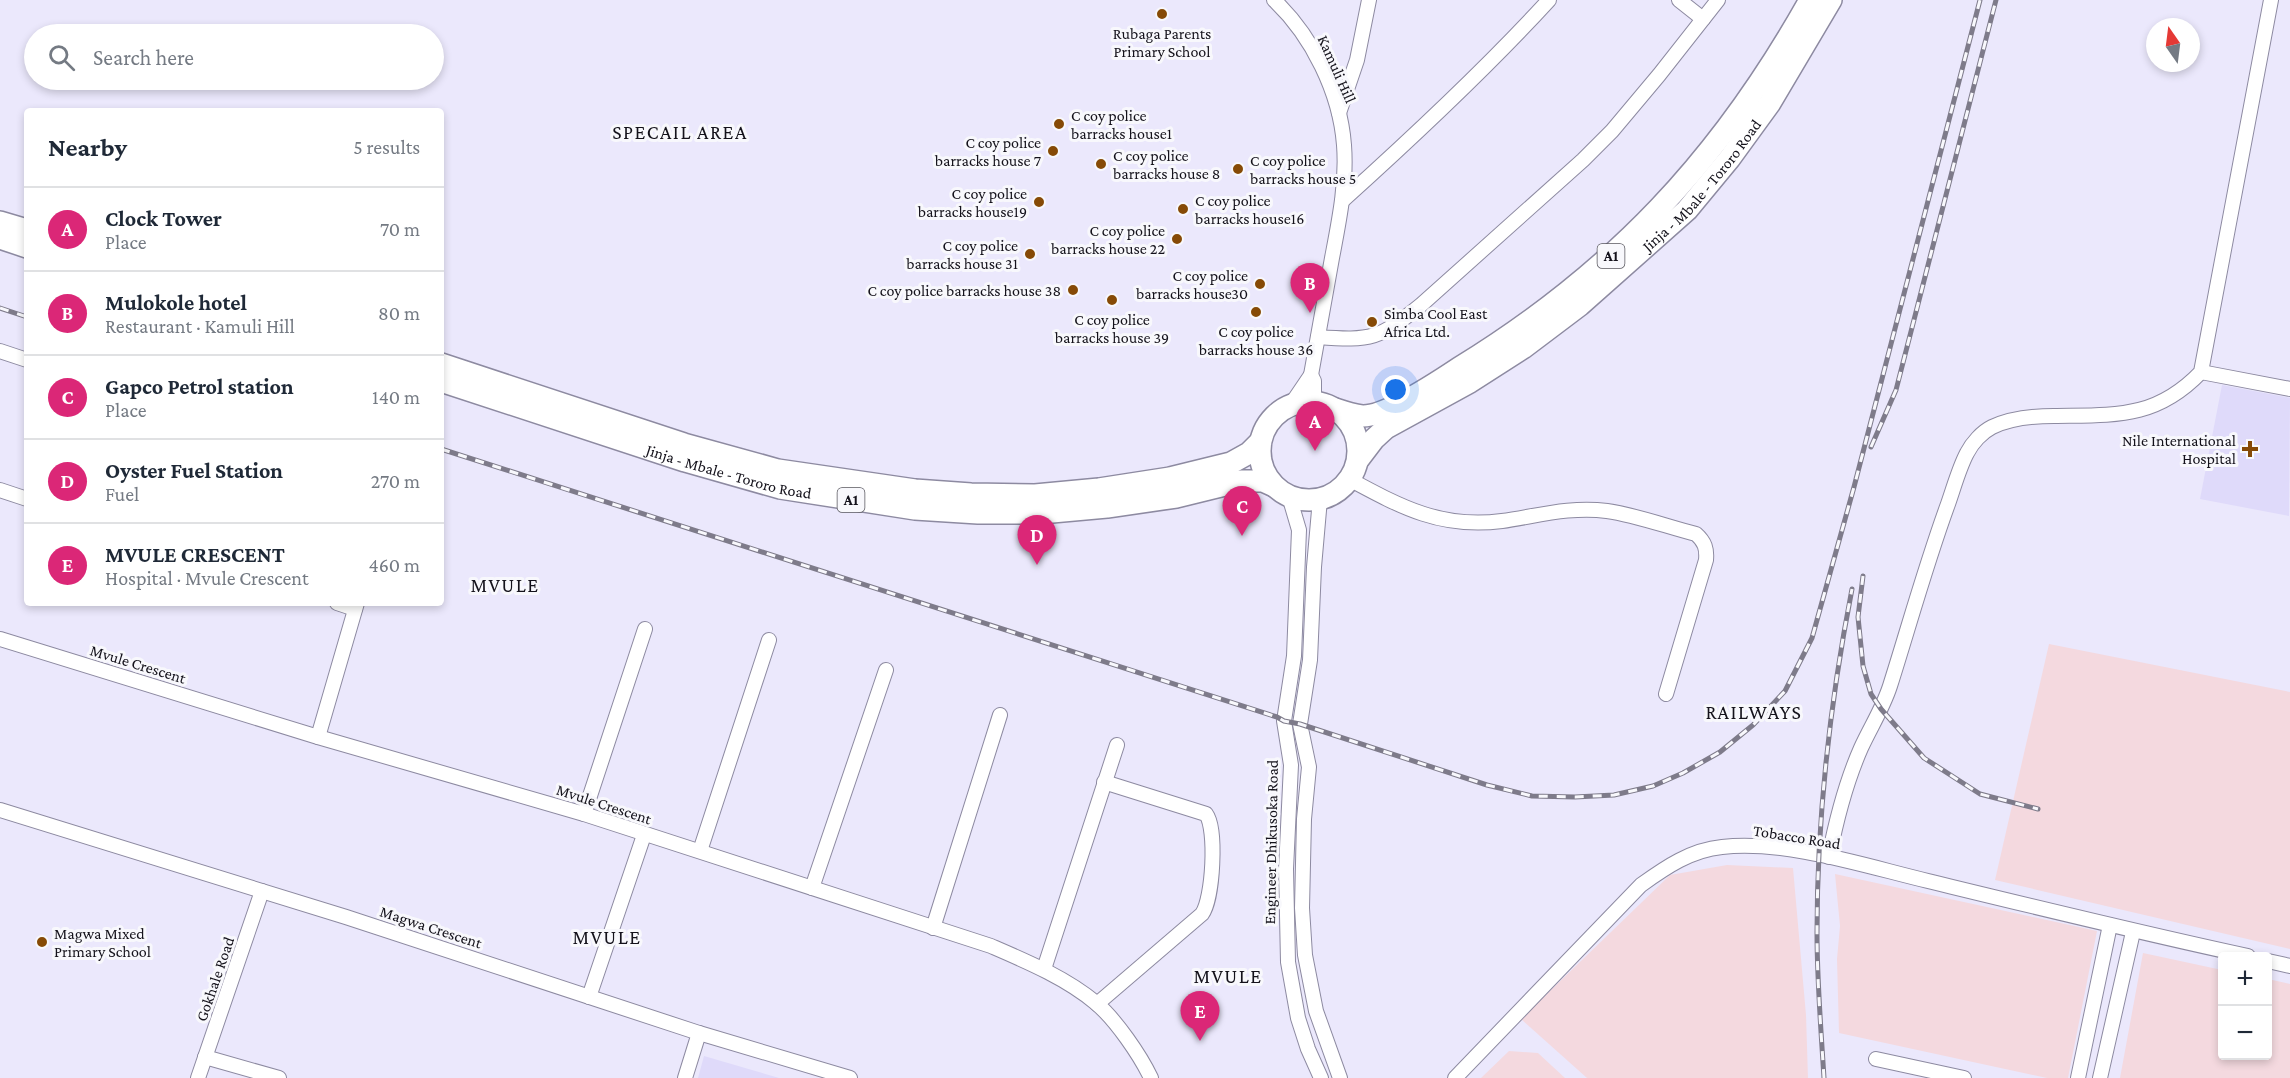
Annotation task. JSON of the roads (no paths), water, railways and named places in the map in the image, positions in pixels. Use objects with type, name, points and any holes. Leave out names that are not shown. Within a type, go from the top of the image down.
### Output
[{"type":"highway","name":"Jinja - Mbale - Tororo Road","points":[[1335,409],[1360,416],[1379,413],[1433,385],[1487,351],[1583,281],[1628,241],[1710,152],[1746,105],[1810,0]]},
{"type":"highway","name":"Jinja - Mbale - Tororo Road","points":[[1354,470],[1374,439],[1386,428],[1470,382],[1514,354],[1580,305],[1687,210],[1770,104],[1831,0]]},
{"type":"highway","points":[[0,222],[24,229]]},
{"type":"highway","points":[[0,238],[24,246]]},
{"type":"highway","name":"Jinja - Mbale - Tororo Road","points":[[444,365],[684,444],[778,470],[915,490],[1035,495],[1099,489],[1170,478],[1231,464],[1249,453],[1260,442]]},
{"type":"highway","name":"Jinja - Mbale - Tororo Road","points":[[444,382],[685,461],[780,488],[915,509],[978,513],[1041,513],[1107,507],[1176,497],[1241,481],[1263,481],[1281,491]]},
{"type":"highway","name":"A1","points":[[1260,442],[1266,427],[1276,414],[1290,406],[1314,402],[1335,409]]},
{"type":"highway","points":[[1335,409],[1352,426],[1357,437],[1354,470]]},
{"type":"highway","points":[[1260,442],[1260,458],[1265,473],[1281,491]]},
{"type":"highway","name":"A1","points":[[1281,491],[1304,500],[1320,499],[1341,488],[1354,470]]},
{"type":"street","name":"Kamuli Hill","points":[[1274,0],[1298,27],[1316,54],[1339,112],[1344,144],[1342,201],[1311,375],[1290,406]]},
{"type":"street","points":[[1339,112],[1357,60],[1369,0]]},
{"type":"street","points":[[1342,201],[1416,134],[1549,0]]},
{"type":"street","points":[[1679,0],[1703,19]]},
{"type":"street","points":[[1318,337],[1352,339],[1380,334],[1393,327],[1421,304],[1583,160],[1612,131],[1718,0]]},
{"type":"street","points":[[1829,857],[1834,830],[1860,751],[1889,689],[1942,519],[1967,453],[1976,440],[1990,428],[2010,420],[2034,416],[2109,415],[2149,408],[2168,401],[2187,387],[2201,372],[2271,0]]},
{"type":"street","points":[[0,351],[24,359]]},
{"type":"street","points":[[2201,372],[2290,389]]},
{"type":"street","name":"Kamuli Hill","points":[[1311,375],[1314,381],[1314,402]]},
{"type":"street","points":[[1354,470],[1419,514],[1443,519],[1485,522],[1561,510],[1608,511],[1696,534],[1704,541],[1707,552],[1706,560],[1666,694]]},
{"type":"street","points":[[0,490],[24,499]]},
{"type":"street","name":"Engineer Dhikusoka Road","points":[[1281,491],[1299,530],[1294,656],[1284,721],[1291,765],[1286,869],[1288,953],[1292,991],[1298,1017],[1321,1078]]},
{"type":"street","name":"Engineer Dhikusoka Road","points":[[1320,499],[1310,660],[1300,724],[1309,767],[1304,819],[1302,908],[1305,955],[1316,1011],[1340,1078]]},
{"type":"street","points":[[318,737],[356,606]]},
{"type":"street","points":[[584,814],[645,629]]},
{"type":"street","name":"Mvule Crescent","points":[[0,639],[318,737],[584,814],[991,946],[1044,969],[1097,1004],[1119,1030],[1151,1078]]},
{"type":"street","points":[[700,851],[769,640]]},
{"type":"street","points":[[812,888],[886,670]]},
{"type":"street","points":[[933,928],[1000,716]]},
{"type":"street","points":[[1044,969],[1117,745]]},
{"type":"street","points":[[1097,1004],[1202,914],[1207,905],[1211,866],[1212,833],[1206,814],[1104,782]]},
{"type":"street","name":"Magwa Crescent","points":[[0,810],[262,891],[699,1033],[850,1078]]},
{"type":"street","points":[[590,997],[644,835]]},
{"type":"street","name":"Tobacco Road","points":[[1455,1078],[1641,885],[1674,862],[1695,853],[1719,847],[1745,845],[1779,848],[1829,857],[2133,932],[2225,952]]},
{"type":"street","name":"Gokhale Road","points":[[198,1078],[262,891]]},
{"type":"street","points":[[2078,1078],[2110,925]]},
{"type":"street","points":[[2081,1063],[2101,1073],[2133,932]]},
{"type":"street","points":[[2272,962],[2290,966]]},
{"type":"street","points":[[685,1078],[699,1033]]},
{"type":"street","points":[[206,1057],[279,1078]]},
{"type":"street","points":[[1876,1059],[1964,1078]]},
{"type":"railway","points":[[444,450],[1487,785],[1532,796],[1575,797],[1614,795],[1653,786],[1683,773],[1720,752],[1753,725],[1785,691],[1812,638],[1854,487],[1980,0]]},
{"type":"railway","points":[[1871,447],[1896,390],[1996,0]]},
{"type":"railway","points":[[0,308],[24,316]]},
{"type":"railway","points":[[1863,576],[1858,617],[1863,666],[1871,694],[1881,709],[1924,758],[1980,794],[2038,809]]},
{"type":"railway","points":[[1824,1078],[1817,951],[1819,847],[1831,717],[1852,589]]},
{"type":"place","name":"Rubaga Parents Primary School","points":[[1162,14]]},
{"type":"place","name":"C coy police barracks house1","points":[[1059,124]]},
{"type":"place","name":"C coy police barracks house 7","points":[[1053,151]]},
{"type":"place","name":"C coy police barracks house 8","points":[[1101,164]]},
{"type":"place","name":"C coy police barracks house 5","points":[[1238,169]]},
{"type":"place","name":"C coy police barracks house19","points":[[1039,202]]},
{"type":"place","name":"C coy police barracks house16","points":[[1183,209]]},
{"type":"place","name":"C coy police barracks house 22","points":[[1177,239]]},
{"type":"place","name":"C coy police barracks house 31","points":[[1030,254]]},
{"type":"place","name":"C coy police barracks house30","points":[[1260,284]]},
{"type":"place","name":"C coy police barracks house 38","points":[[1073,290]]},
{"type":"place","name":"C coy police barracks house 39","points":[[1112,300]]},
{"type":"place","name":"C coy police barracks house 36","points":[[1256,312]]},
{"type":"place","name":"Mulokole hotel","points":[[1310,313]]},
{"type":"place","name":"Simba Cool East Africa Ltd.","points":[[1372,322]]},
{"type":"place","name":"Nile International Hospital","points":[[2250,449]]},
{"type":"place","name":"Clock Tower","points":[[1315,451]]},
{"type":"place","name":"Gapco Petrol station","points":[[1242,536]]},
{"type":"place","name":"Oyster Fuel Station","points":[[1037,565]]},
{"type":"place","name":"Magwa Mixed Primary School","points":[[42,942]]},
{"type":"place","name":"MVULE CRESCENT","points":[[1200,1041]]},
{"type":"district","name":"SPECAIL AREA","points":[[680,132]]},
{"type":"district","name":"MVULE","points":[[505,585]]},
{"type":"district","name":"RAILWAYS","points":[[1754,712]]},
{"type":"district","name":"MVULE","points":[[607,937]]},
{"type":"district","name":"MVULE","points":[[1228,976]]}]
